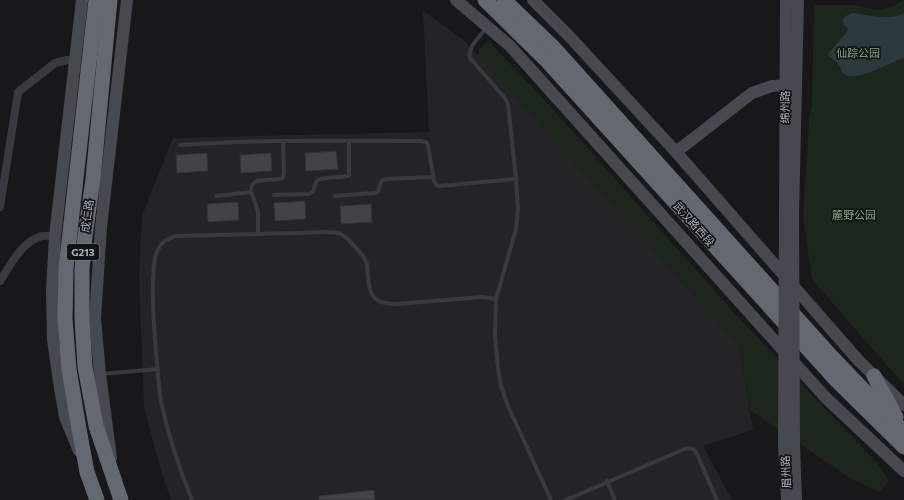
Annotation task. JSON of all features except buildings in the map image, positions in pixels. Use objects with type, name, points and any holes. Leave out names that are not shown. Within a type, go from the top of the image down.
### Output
[{"type":"highway","name":"成仁路","points":[[96,0],[66,268],[65,319],[69,369],[87,472],[97,500]]},
{"type":"highway","name":"成仁路","points":[[110,0],[93,179],[84,236],[82,312],[85,367],[96,426],[121,500]]},
{"type":"highway","name":"武汉路西段","points":[[485,0],[546,61],[837,381],[904,447]]},
{"type":"highway","name":"武汉路西段","points":[[504,0],[554,48],[831,356],[904,432]]},
{"type":"highway","points":[[874,376],[904,432]]},
{"type":"main road","points":[[82,0],[55,236],[52,290],[54,347],[65,417],[87,472]]},
{"type":"main road","points":[[114,483],[100,374],[95,318],[100,250],[127,0]]},
{"type":"main road","points":[[456,0],[510,46],[826,398],[904,471]]},
{"type":"main road","points":[[532,0],[570,36],[676,152],[859,360],[904,405]]},
{"type":"main road","name":"绵州路","points":[[786,0],[790,85],[789,445]]},
{"type":"main road","name":"绵州路","points":[[790,85],[798,0]]},
{"type":"main road","points":[[676,152],[752,93],[772,86],[790,85]]},
{"type":"main road","points":[[789,445],[796,500]]},
{"type":"main road","name":"眉州路","points":[[787,500],[789,445]]},
{"type":"street","points":[[0,203],[18,92],[55,63],[67,60],[76,60]]},
{"type":"street","points":[[0,281],[30,241],[40,236],[55,236]]},
{"type":"lane","points":[[487,26],[471,48],[469,54],[470,58],[504,97],[508,104],[518,209],[516,229],[496,299],[495,336],[501,386],[508,406],[551,500]]},
{"type":"lane","points":[[180,145],[215,142],[283,141],[426,142],[436,185],[440,186],[516,179]]},
{"type":"lane","points":[[258,234],[258,211],[251,192],[252,184],[256,181],[279,180],[283,178],[283,141]]},
{"type":"lane","points":[[274,195],[309,194],[313,192],[316,182],[320,179],[345,178],[349,176],[349,141]]},
{"type":"lane","points":[[335,196],[374,194],[378,192],[382,180],[386,179],[434,177]]},
{"type":"lane","points":[[216,196],[251,192]]},
{"type":"lane","points":[[192,500],[181,473],[170,438],[161,400],[158,369],[153,291],[154,263],[156,253],[162,243],[169,238],[177,236],[328,232],[340,234],[346,237],[366,261],[368,288],[372,296],[378,301],[386,304],[482,297],[496,299]]},
{"type":"lane","points":[[100,374],[158,369]]},
{"type":"lane","points":[[566,500],[607,481],[687,448],[693,449],[697,454],[717,500]]},
{"type":"lane","points":[[607,481],[615,500]]},
{"type":"shaded area","points":[[423,11],[465,41],[739,345],[753,430],[703,446],[732,500],[171,500],[161,471],[144,407],[139,276],[142,216],[173,138],[429,132]]},
{"type":"shaded area","points":[[852,13],[892,17],[904,13],[904,58],[864,74],[848,76],[843,73],[838,63],[828,54],[847,32],[848,29],[842,22],[844,17]]},
{"type":"green space","name":"麓野公园","points":[[904,0],[904,383],[897,377],[812,279],[803,216],[809,121],[812,104],[814,5],[854,5],[877,10],[892,7]]},
{"type":"green space","points":[[488,41],[540,95],[739,318],[877,463],[889,481],[879,492],[850,478],[750,410],[739,345],[478,56],[479,49]]},
{"type":"park label","name":"仙踪公园","points":[[858,53]]}]
